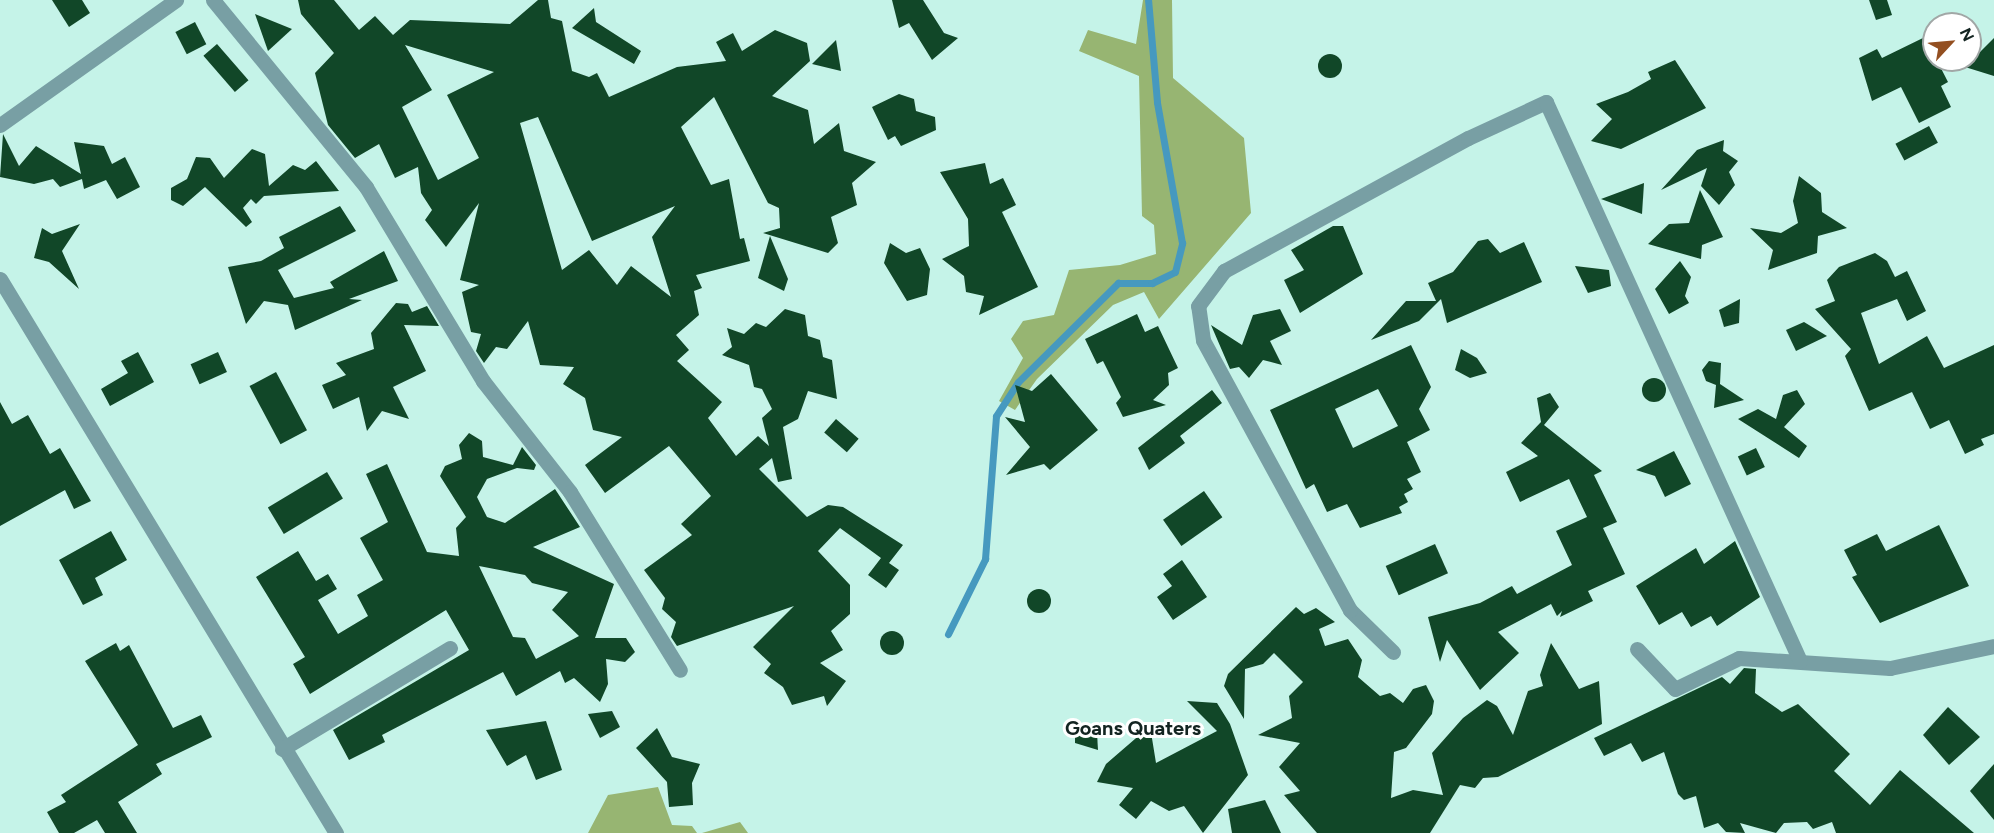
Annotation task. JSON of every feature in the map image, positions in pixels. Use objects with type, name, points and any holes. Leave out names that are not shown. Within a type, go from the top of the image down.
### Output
[{"type":"street","points":[[0,124],[176,0]]},
{"type":"street","points":[[213,0],[366,187],[483,381],[570,492],[680,670]]},
{"type":"street","points":[[1393,652],[1350,610],[1203,340],[1198,306],[1224,271],[1468,138],[1546,102],[1800,661]]},
{"type":"street","points":[[0,279],[282,749],[336,833]]},
{"type":"street","points":[[1637,649],[1675,689],[1739,658],[1890,668],[1994,646]]},
{"type":"street","points":[[282,749],[450,648]]},
{"type":"green space","points":[[1143,0],[1172,0],[1173,78],[1244,138],[1251,213],[1159,319],[1144,292],[1113,305],[1037,379],[1015,410],[999,401],[1023,358],[1011,339],[1023,321],[1054,315],[1069,270],[1120,265],[1156,254],[1154,225],[1142,216],[1139,76],[1079,51],[1088,30],[1136,44]]},
{"type":"green space","points":[[658,787],[672,825],[692,826],[697,833],[588,833],[608,795]]},
{"type":"green space","points":[[740,822],[748,833],[702,833]]},
{"type":"building","points":[[52,0],[82,0],[90,13],[69,27]]},
{"type":"building","points":[[298,0],[334,0],[359,30],[375,16],[393,35],[410,20],[510,24],[538,0],[548,0],[551,18],[562,21],[572,71],[589,77],[597,73],[609,97],[677,67],[726,61],[716,42],[733,33],[742,51],[775,30],[807,43],[810,61],[772,96],[808,110],[814,144],[839,123],[844,151],[876,162],[852,183],[857,205],[831,217],[838,243],[828,253],[763,233],[780,228],[779,208],[768,203],[714,97],[681,127],[711,185],[729,179],[740,239],[744,238],[750,261],[696,275],[702,288],[694,291],[699,315],[676,335],[689,350],[677,361],[722,402],[708,418],[736,456],[758,436],[769,446],[762,418],[772,409],[762,389],[754,387],[749,365],[722,355],[732,347],[727,328],[744,334],[756,323],[766,327],[785,309],[805,315],[808,336],[820,340],[823,357],[832,360],[837,399],[808,391],[798,419],[783,427],[792,479],[778,482],[772,458],[759,469],[807,517],[828,505],[843,507],[903,545],[889,563],[899,570],[886,588],[868,575],[881,558],[840,528],[818,551],[850,585],[850,614],[831,631],[843,650],[820,663],[846,681],[827,706],[824,696],[792,705],[783,687],[764,673],[771,664],[753,647],[794,606],[677,646],[671,637],[676,622],[662,609],[665,598],[644,570],[692,535],[681,524],[711,496],[669,446],[605,493],[585,465],[622,437],[593,430],[585,398],[563,384],[574,367],[540,365],[528,321],[507,349],[496,347],[484,363],[476,351],[481,334],[471,332],[462,292],[479,285],[460,280],[479,203],[446,247],[425,220],[432,210],[421,193],[418,167],[395,178],[379,144],[355,158],[328,125],[315,73],[334,53],[301,14]],"holes":[[[405,45],[494,72],[447,95],[479,158],[438,180],[402,107],[432,90]],[[538,117],[592,241],[675,206],[652,237],[671,297],[631,266],[617,285],[589,250],[562,270],[520,123]]]},
{"type":"building","points":[[892,0],[923,0],[944,33],[958,38],[932,60],[909,23],[899,28]]},
{"type":"building","points":[[1869,0],[1887,0],[1892,15],[1876,20]]},
{"type":"building","points":[[594,8],[596,22],[641,51],[634,64],[572,28]]},
{"type":"building","points":[[255,14],[292,29],[268,51]]},
{"type":"building","points":[[195,22],[206,44],[187,54],[175,32]]},
{"type":"building","points":[[1922,38],[1922,72],[1943,72],[1948,82],[1941,86],[1951,107],[1919,123],[1901,87],[1872,101],[1859,58],[1877,49],[1882,58]]},
{"type":"building","points":[[1994,38],[1994,76],[1981,72],[1982,50]]},
{"type":"building","points":[[836,40],[841,71],[812,64]]},
{"type":"building","points":[[217,44],[248,80],[235,92],[203,56]]},
{"type":"building","points":[[1330,54],[1339,57],[1342,66],[1339,75],[1330,78],[1321,75],[1318,66],[1321,57]]},
{"type":"building","points":[[1675,60],[1706,108],[1621,149],[1591,141],[1612,119],[1596,104],[1628,92],[1651,79],[1648,72]]},
{"type":"building","points":[[899,94],[914,99],[916,111],[935,117],[936,130],[901,146],[895,136],[888,140],[872,107]]},
{"type":"building","points":[[1929,126],[1938,143],[1904,161],[1895,144]]},
{"type":"building","points":[[3,134],[19,166],[36,146],[81,174],[74,142],[104,146],[112,164],[125,157],[140,187],[117,199],[106,180],[84,189],[82,179],[60,187],[53,179],[34,184],[0,177]]},
{"type":"building","points":[[1724,140],[1723,151],[1738,161],[1729,172],[1735,185],[1719,205],[1701,186],[1707,168],[1661,190],[1697,150]]},
{"type":"building","points":[[252,149],[265,154],[269,186],[293,165],[305,170],[316,161],[339,191],[264,196],[256,204],[251,199],[243,208],[252,222],[246,227],[205,187],[183,206],[171,200],[171,188],[187,179],[196,157],[210,158],[224,178]]},
{"type":"building","points":[[985,163],[990,184],[1003,178],[1016,205],[1002,212],[1038,287],[979,315],[984,296],[966,292],[964,276],[942,259],[969,246],[968,219],[940,172]]},
{"type":"building","points":[[1799,176],[1821,193],[1822,212],[1847,228],[1818,236],[1817,253],[1768,270],[1773,250],[1750,228],[1781,233],[1798,223],[1793,201]]},
{"type":"building","points":[[1644,183],[1642,214],[1601,199]]},
{"type":"building","points":[[1700,190],[1723,237],[1702,245],[1701,259],[1648,244],[1669,224],[1689,223]]},
{"type":"building","points":[[340,206],[356,231],[278,270],[294,298],[334,288],[330,282],[384,251],[398,281],[349,299],[362,300],[295,330],[288,305],[264,301],[246,324],[228,267],[261,261],[284,248],[279,237]]},
{"type":"building","points":[[80,224],[62,251],[79,289],[49,262],[34,258],[42,228],[52,234]]},
{"type":"building","points":[[1333,226],[1343,226],[1363,274],[1300,313],[1284,280],[1304,270],[1291,250]]},
{"type":"building","points":[[770,236],[788,279],[784,291],[758,278]]},
{"type":"building","points":[[1488,239],[1500,253],[1524,242],[1542,282],[1447,323],[1441,299],[1419,321],[1371,340],[1406,301],[1436,301],[1428,283],[1453,272],[1478,241]]},
{"type":"building","points":[[890,243],[906,253],[920,248],[930,269],[927,295],[907,301],[884,263]]},
{"type":"building","points":[[1875,253],[1887,261],[1895,277],[1907,271],[1926,311],[1907,321],[1897,299],[1861,313],[1879,364],[1927,336],[1944,368],[1994,345],[1994,434],[1981,439],[1984,445],[1965,454],[1949,420],[1930,429],[1912,392],[1869,411],[1845,356],[1851,349],[1815,309],[1835,301],[1827,280],[1839,267]]},
{"type":"building","points":[[1680,261],[1691,277],[1685,296],[1689,303],[1669,314],[1655,289]]},
{"type":"building","points":[[1575,266],[1609,270],[1611,286],[1588,293]]},
{"type":"building","points":[[1740,299],[1739,323],[1724,327],[1719,310]]},
{"type":"building","points":[[396,303],[408,304],[412,312],[427,306],[439,326],[404,325],[426,371],[393,387],[409,419],[382,411],[367,431],[359,397],[333,409],[322,385],[346,375],[336,363],[374,349],[371,333]]},
{"type":"building","points":[[1280,309],[1291,331],[1270,341],[1282,365],[1263,360],[1249,378],[1239,367],[1230,369],[1211,325],[1242,345],[1253,315]]},
{"type":"building","points":[[1137,314],[1145,332],[1158,326],[1178,368],[1168,373],[1169,385],[1153,400],[1166,405],[1123,417],[1116,403],[1121,397],[1103,361],[1097,364],[1085,339]]},
{"type":"building","points":[[1804,322],[1827,336],[1796,351],[1786,330]]},
{"type":"building","points":[[1411,345],[1431,387],[1419,409],[1430,430],[1407,442],[1421,472],[1407,479],[1413,489],[1404,494],[1408,502],[1399,507],[1402,513],[1360,528],[1347,504],[1327,512],[1314,484],[1306,489],[1270,410]],"holes":[[[1378,389],[1398,426],[1353,448],[1335,409]]]},
{"type":"building","points":[[1461,349],[1477,358],[1487,373],[1470,378],[1455,370]]},
{"type":"building","points":[[138,352],[154,382],[110,406],[101,389],[128,373],[121,361]]},
{"type":"building","points":[[218,352],[227,372],[200,384],[191,364]]},
{"type":"building","points":[[1709,361],[1721,363],[1720,384],[1744,400],[1714,408],[1716,385],[1706,381],[1702,370]]},
{"type":"building","points":[[276,372],[307,430],[280,444],[250,386]]},
{"type":"building","points":[[1051,374],[1098,430],[1050,470],[1044,464],[1006,475],[1030,447],[1005,417],[1025,422],[1015,385],[1032,391]]},
{"type":"building","points":[[1654,378],[1663,381],[1666,390],[1663,399],[1654,402],[1645,399],[1642,390],[1645,381]]},
{"type":"building","points":[[1212,390],[1222,403],[1180,436],[1185,443],[1149,470],[1138,448]]},
{"type":"building","points":[[1797,390],[1805,404],[1784,427],[1807,446],[1799,458],[1738,419],[1758,409],[1776,419],[1783,395]]},
{"type":"building","points":[[1550,393],[1559,407],[1544,425],[1602,471],[1594,475],[1617,522],[1603,528],[1625,574],[1588,591],[1593,601],[1560,617],[1562,611],[1557,616],[1551,604],[1498,632],[1519,653],[1480,690],[1447,640],[1440,662],[1428,617],[1480,603],[1512,586],[1517,594],[1572,565],[1556,531],[1587,517],[1569,479],[1520,502],[1506,472],[1538,456],[1521,443],[1541,422],[1537,398]]},
{"type":"building","points":[[0,402],[12,424],[28,415],[50,454],[60,448],[91,501],[74,509],[65,490],[0,526]]},
{"type":"building","points":[[836,419],[859,439],[847,452],[824,433]]},
{"type":"building","points":[[469,433],[482,441],[483,457],[513,465],[522,447],[536,465],[534,470],[517,468],[487,479],[477,497],[487,517],[505,523],[555,489],[580,527],[533,547],[614,584],[595,638],[626,638],[635,652],[625,662],[606,659],[608,684],[600,702],[574,678],[565,683],[560,671],[516,696],[503,672],[382,735],[385,742],[349,760],[333,730],[469,650],[446,610],[310,694],[293,664],[305,657],[256,577],[298,551],[316,581],[328,574],[337,589],[318,600],[338,634],[368,616],[357,595],[383,580],[360,538],[388,522],[366,474],[387,464],[427,552],[459,556],[456,528],[466,517],[440,476],[445,466],[462,459],[459,445]],"holes":[[[479,566],[525,575],[532,583],[568,592],[552,610],[579,636],[536,659],[525,638],[513,637]]]},
{"type":"building","points":[[1756,448],[1765,467],[1747,475],[1738,456]]},
{"type":"building","points":[[1674,451],[1691,484],[1665,497],[1655,476],[1636,470]]},
{"type":"building","points":[[327,472],[343,499],[284,534],[268,508]]},
{"type":"building","points":[[1204,491],[1222,517],[1181,546],[1163,520]]},
{"type":"building","points":[[1939,525],[1969,586],[1880,623],[1852,577],[1857,575],[1844,550],[1877,534],[1886,551]]},
{"type":"building","points":[[111,531],[127,560],[95,578],[103,595],[83,605],[59,560]]},
{"type":"building","points":[[1735,541],[1760,597],[1717,626],[1711,616],[1691,627],[1682,612],[1659,625],[1636,586],[1696,548],[1704,564]]},
{"type":"building","points":[[1435,544],[1448,573],[1399,595],[1386,566]]},
{"type":"building","points":[[1182,560],[1207,597],[1173,620],[1157,597],[1172,586],[1163,574]]},
{"type":"building","points":[[1039,589],[1044,590],[1050,596],[1050,606],[1044,612],[1039,613],[1034,612],[1028,606],[1027,601],[1028,596],[1034,590]]},
{"type":"building","points":[[1296,607],[1304,614],[1316,608],[1335,622],[1319,629],[1325,646],[1348,639],[1362,660],[1358,677],[1380,696],[1390,693],[1403,703],[1413,689],[1426,685],[1434,701],[1432,714],[1406,748],[1394,752],[1391,798],[1413,790],[1443,795],[1432,753],[1463,718],[1487,700],[1497,706],[1513,735],[1528,691],[1543,686],[1540,675],[1551,643],[1579,689],[1599,681],[1602,724],[1498,777],[1483,778],[1475,788],[1460,785],[1430,833],[1317,833],[1284,795],[1300,791],[1279,767],[1300,743],[1258,735],[1292,718],[1289,696],[1303,682],[1274,653],[1263,664],[1245,669],[1244,719],[1224,686],[1228,674]]},
{"type":"building","points":[[892,631],[901,634],[904,643],[901,652],[892,655],[883,652],[880,643],[883,634]]},
{"type":"building","points":[[116,643],[120,651],[129,645],[173,728],[201,715],[212,737],[156,764],[162,774],[118,802],[137,833],[105,833],[97,820],[74,833],[59,833],[47,812],[66,802],[61,795],[138,745],[85,661]]},
{"type":"building","points":[[1744,668],[1756,669],[1755,693],[1782,712],[1798,704],[1850,754],[1834,771],[1870,805],[1900,770],[1974,833],[1836,833],[1832,822],[1813,829],[1807,822],[1784,823],[1776,833],[1740,823],[1745,833],[1726,832],[1718,823],[1704,828],[1696,796],[1684,800],[1678,794],[1664,752],[1642,762],[1631,743],[1604,756],[1594,738],[1722,677],[1730,684]]},
{"type":"building","points":[[1187,701],[1217,703],[1230,724],[1248,775],[1203,833],[1184,806],[1169,811],[1151,801],[1136,819],[1119,805],[1133,788],[1097,782],[1106,764],[1150,726],[1156,763],[1217,731]]},
{"type":"building","points":[[1948,707],[1980,737],[1949,765],[1923,735]]},
{"type":"building","points":[[612,711],[620,727],[600,738],[588,714]]},
{"type":"building","points":[[546,721],[562,770],[536,780],[526,755],[507,766],[486,730]]},
{"type":"building","points":[[1083,725],[1097,733],[1098,750],[1075,743],[1075,731]]},
{"type":"building","points":[[657,728],[672,757],[700,764],[692,783],[693,805],[669,807],[667,782],[636,748]]},
{"type":"building","points":[[1994,764],[1994,820],[1970,791]]},
{"type":"building","points":[[1265,800],[1281,833],[1232,833],[1228,809]]},
{"type":"waterway","points":[[948,634],[985,559],[996,416],[1018,382],[1118,283],[1152,283],[1175,272],[1182,243],[1157,102],[1148,0]]},
{"type":"district","name":"Goans Quaters","points":[[1133,728]]}]
